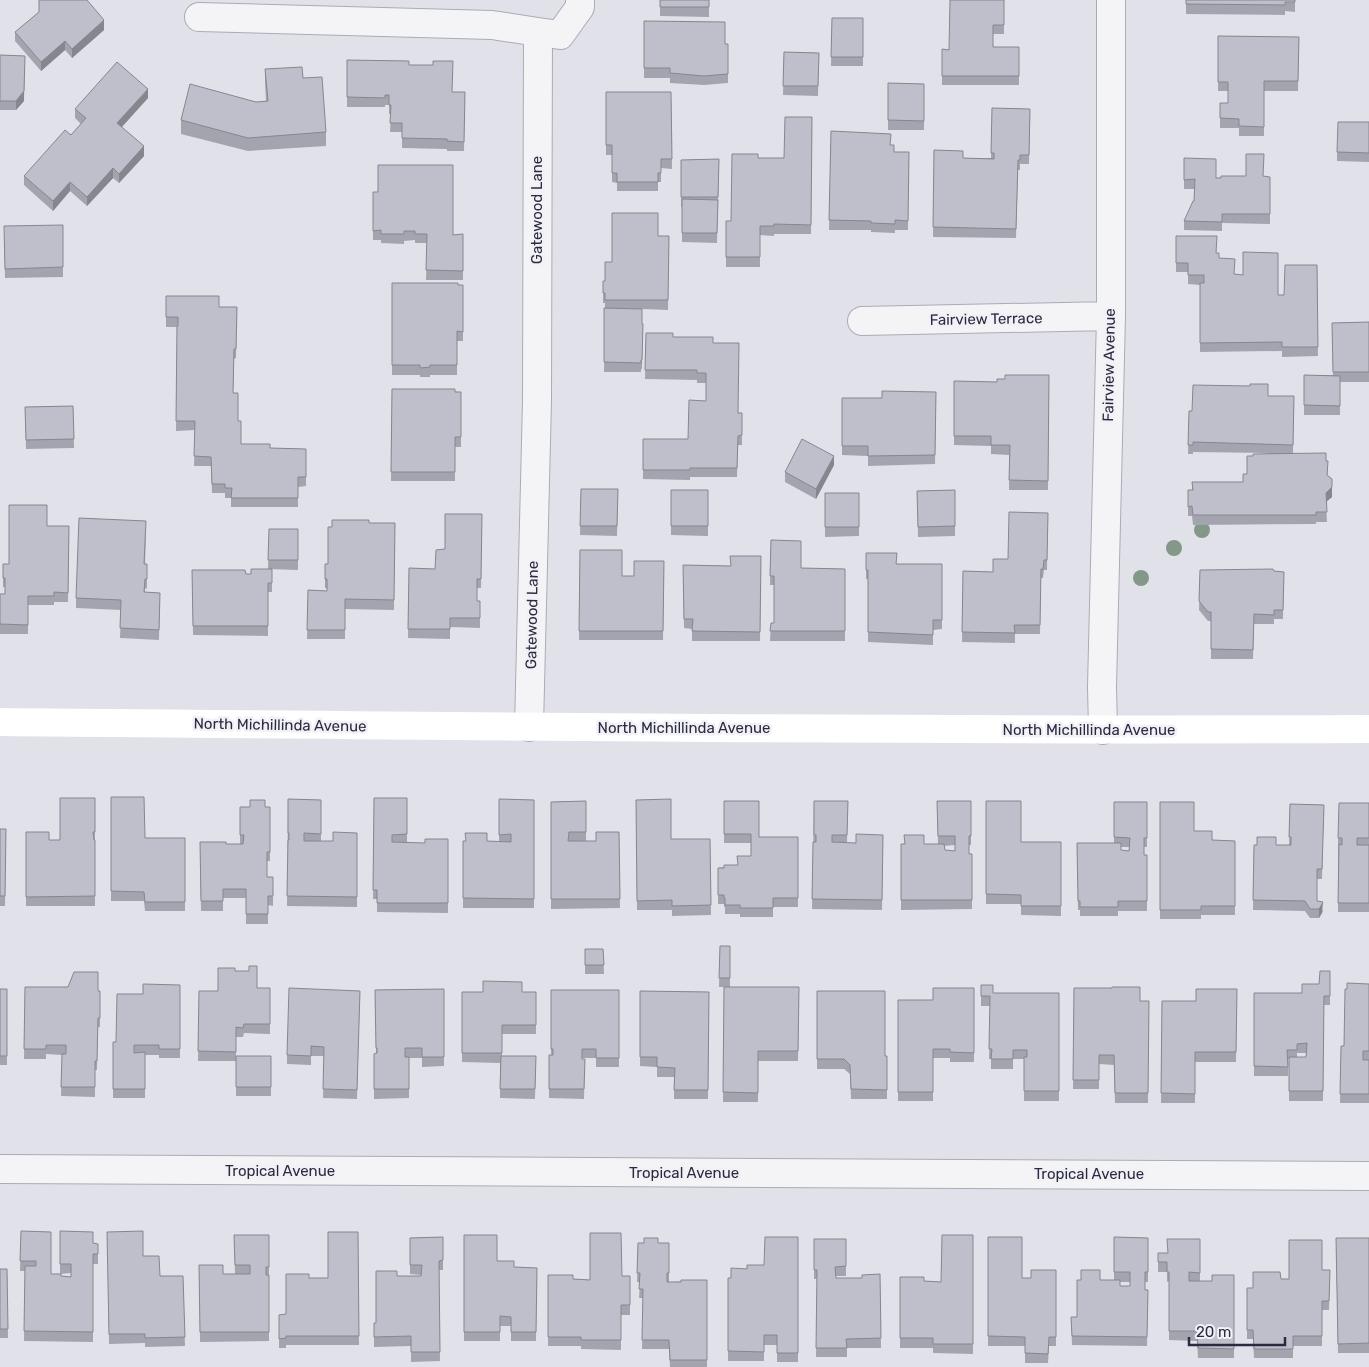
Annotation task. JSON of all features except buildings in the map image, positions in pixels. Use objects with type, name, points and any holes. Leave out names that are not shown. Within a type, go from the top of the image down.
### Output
[{"type":"street","points":[[199,17],[492,24],[560,34],[580,7],[580,0]]},
{"type":"street","name":"Fairview Avenue","points":[[1103,730],[1102,687],[1111,316],[1111,0]]},
{"type":"street","name":"Gatewood Lane","points":[[529,727],[537,402],[538,32]]},
{"type":"street","name":"Fairview Terrace","points":[[862,321],[1111,316]]},
{"type":"street","name":"North Michillinda Avenue","points":[[0,722],[1103,730],[1369,729]]},
{"type":"street","name":"Tropical Avenue","points":[[0,1169],[1369,1176]]}]
